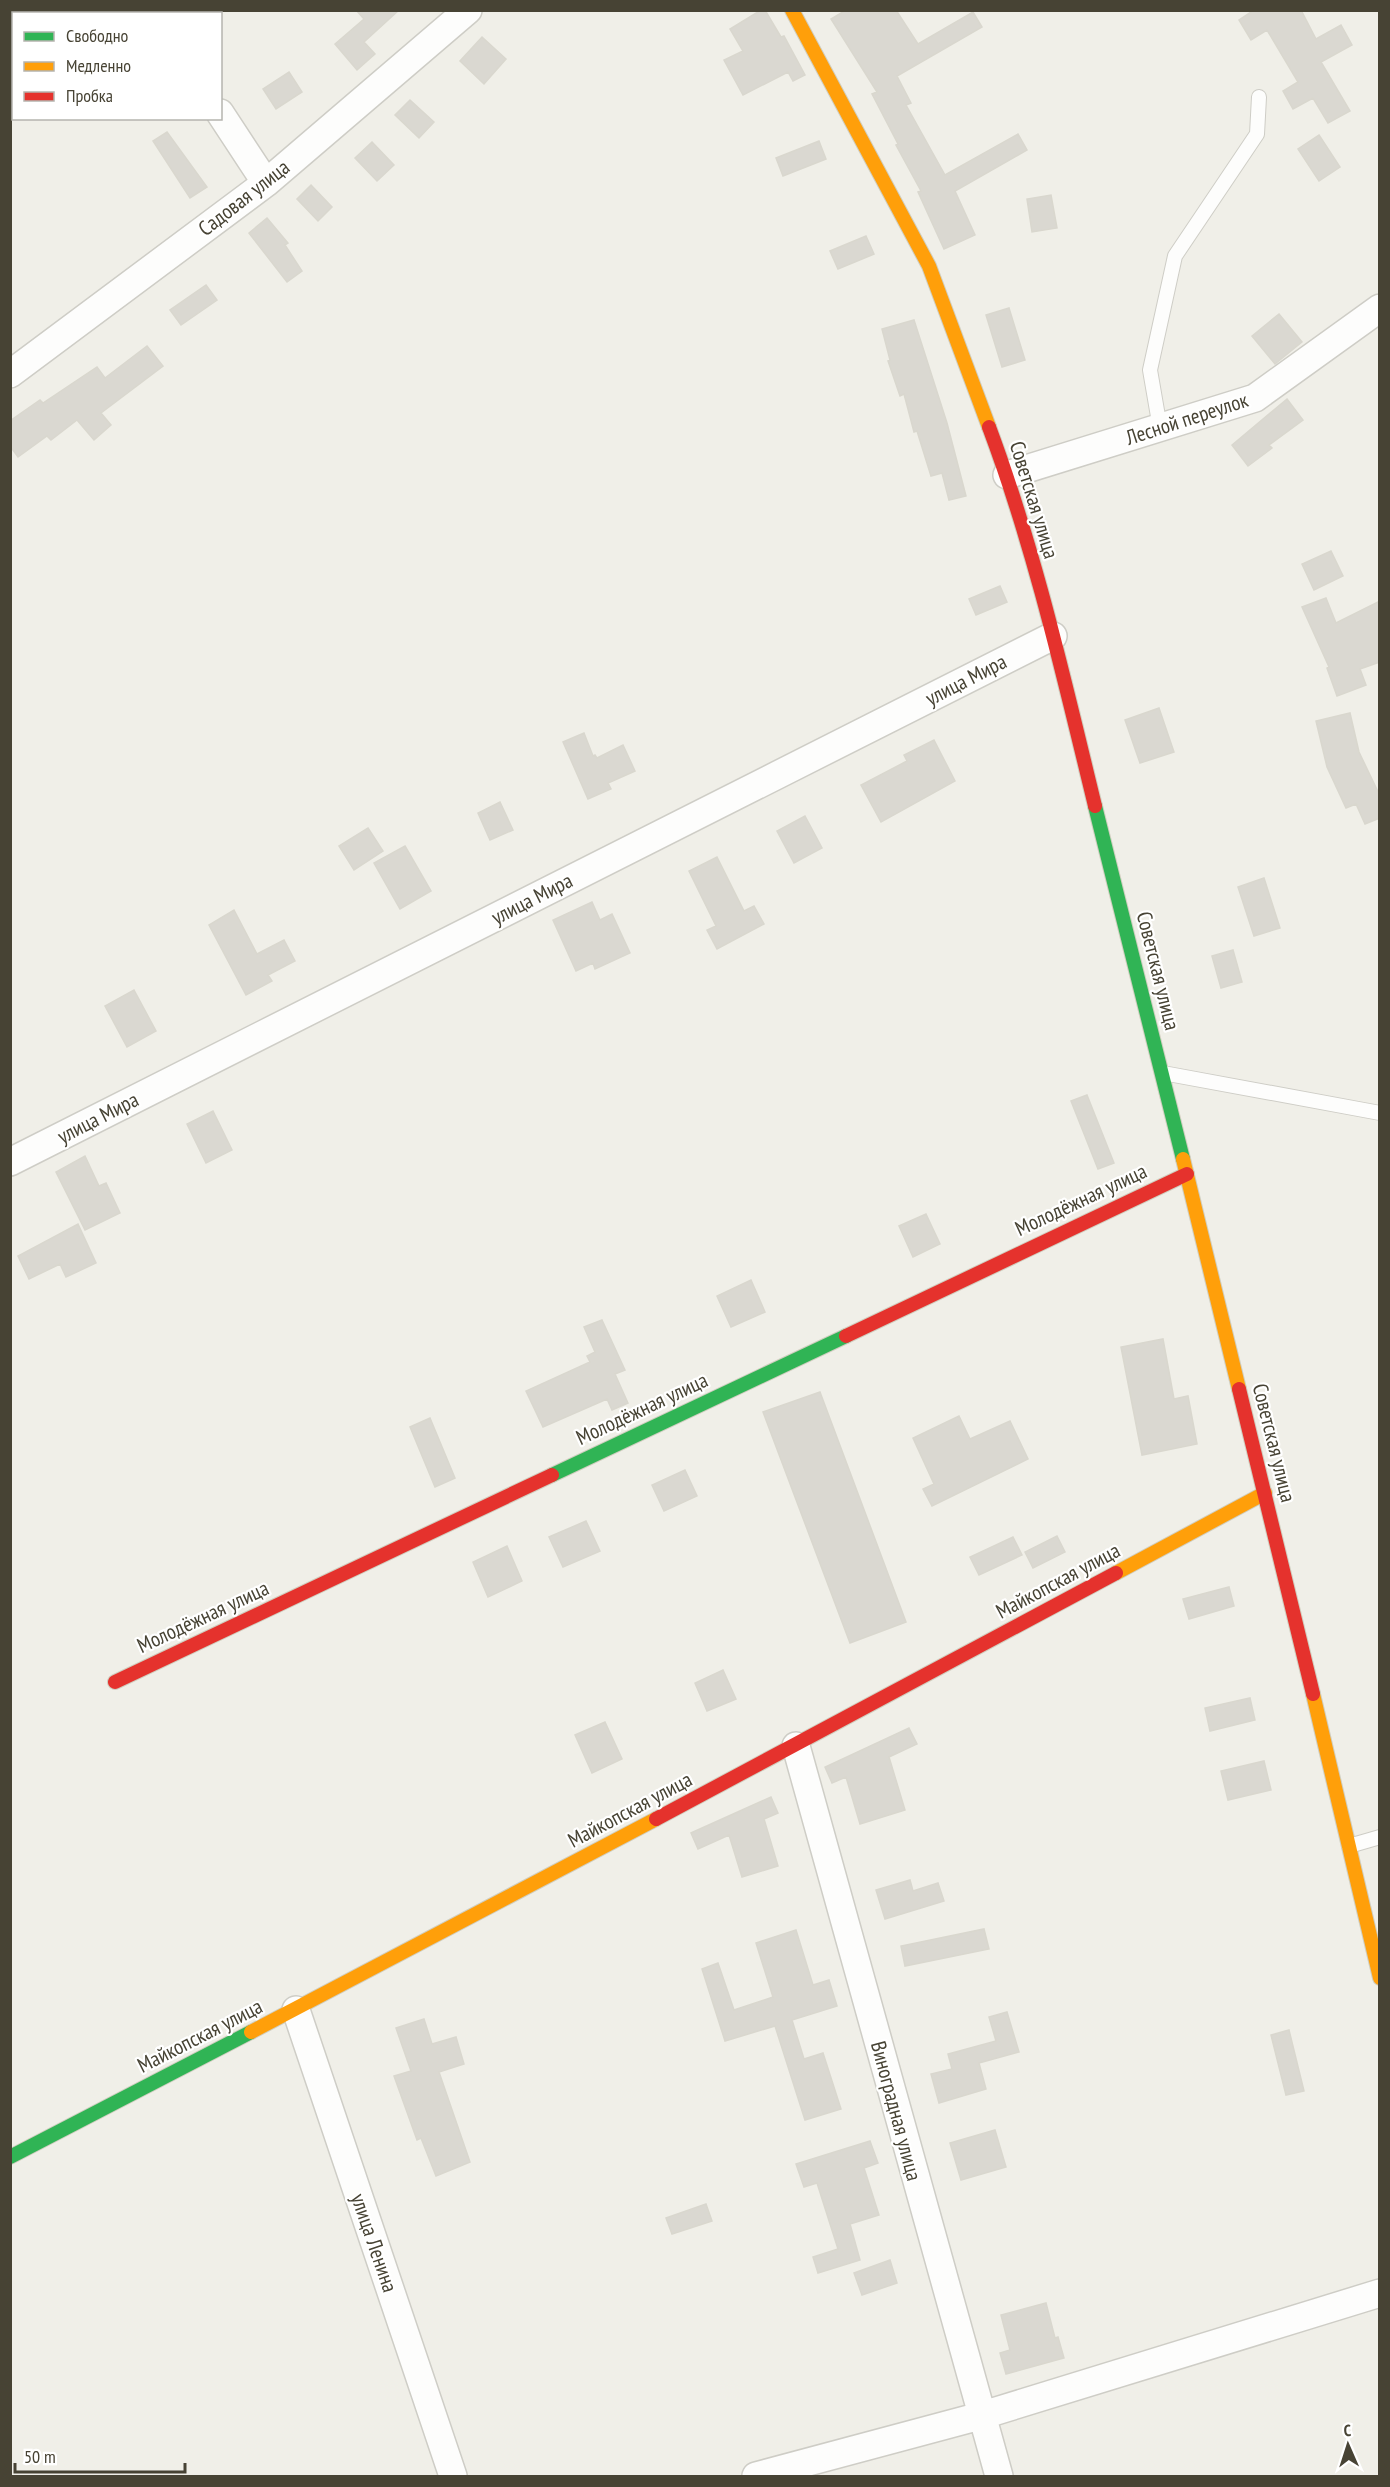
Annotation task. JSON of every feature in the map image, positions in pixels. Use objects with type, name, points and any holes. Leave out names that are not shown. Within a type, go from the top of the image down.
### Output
[{"type":"street","name":"Садовая улица","points":[[10,374],[266,183],[468,10]]},
{"type":"street","name":"Советская улица","points":[[792,10],[929,267],[1007,475],[1053,636],[1266,1493],[1380,1977]]},
{"type":"street","points":[[222,116],[266,183]]},
{"type":"street","name":"Лесной переулок","points":[[1007,475],[1255,398],[1380,308]]},
{"type":"street","name":"улица Мира","points":[[10,1162],[1053,636]]},
{"type":"street","name":"Молодёжная улица","points":[[115,1682],[1186,1174]]},
{"type":"street","name":"Майкопская улица","points":[[10,2157],[296,2010],[796,1746],[1266,1493]]},
{"type":"street","name":"Виноградная улица","points":[[796,1746],[980,2416],[999,2476]]},
{"type":"street","name":"улица Ленина","points":[[296,2010],[453,2476]]},
{"type":"street","points":[[756,2476],[980,2416],[1380,2293]]},
{"type":"lane","points":[[1160,428],[1150,370],[1175,256],[1257,134],[1259,98]]},
{"type":"lane","points":[[1161,1072],[1380,1113]]},
{"type":"lane","points":[[1348,1846],[1380,1837]]},
{"type":"building","points":[[356,10],[399,10],[364,42],[375,54],[357,70],[335,44],[364,19]]},
{"type":"building","points":[[761,10],[765,10],[781,37],[784,36],[805,75],[793,81],[788,72],[743,95],[724,60],[743,51],[730,29]]},
{"type":"building","points":[[846,10],[896,10],[918,44],[973,12],[982,27],[897,76],[911,103],[906,105],[945,175],[1018,134],[1027,150],[955,191],[975,235],[944,249],[918,192],[921,191],[872,94],[877,92],[831,19]]},
{"type":"building","points":[[1254,10],[1301,10],[1316,39],[1341,25],[1352,45],[1321,62],[1350,111],[1328,123],[1313,98],[1293,109],[1283,91],[1298,82],[1267,30],[1251,40],[1239,20]]},
{"type":"building","points":[[482,37],[506,59],[484,84],[460,61]]},
{"type":"building","points":[[289,72],[302,92],[276,109],[263,89]]},
{"type":"building","points":[[410,100],[434,122],[419,138],[395,115]]},
{"type":"building","points":[[167,132],[207,187],[190,198],[153,141]]},
{"type":"building","points":[[1319,135],[1340,167],[1319,181],[1298,149]]},
{"type":"building","points":[[819,141],[826,159],[783,176],[776,158]]},
{"type":"building","points":[[372,142],[394,165],[377,181],[355,158]]},
{"type":"building","points":[[311,185],[332,207],[318,221],[297,199]]},
{"type":"building","points":[[1051,195],[1057,228],[1032,232],[1027,199]]},
{"type":"building","points":[[267,218],[288,243],[285,245],[302,271],[287,282],[249,233]]},
{"type":"building","points":[[866,236],[874,254],[838,269],[830,251]]},
{"type":"building","points":[[206,285],[217,300],[181,325],[170,310]]},
{"type":"building","points":[[1009,308],[1025,360],[1002,367],[986,315]]},
{"type":"building","points":[[1279,314],[1302,342],[1275,364],[1252,336]]},
{"type":"building","points":[[914,320],[947,423],[966,496],[949,500],[942,473],[931,476],[917,431],[914,432],[904,394],[900,396],[888,361],[890,360],[882,329]]},
{"type":"building","points":[[147,346],[163,366],[101,413],[111,425],[94,440],[77,420],[51,440],[47,436],[18,457],[10,446],[10,421],[40,400],[43,403],[97,367],[105,378]]},
{"type":"building","points":[[1287,399],[1303,420],[1269,445],[1272,448],[1248,466],[1232,445]]},
{"type":"building","points":[[1331,551],[1343,576],[1314,590],[1302,564]]},
{"type":"building","points":[[1000,586],[1007,602],[976,615],[969,599]]},
{"type":"building","points":[[1326,598],[1336,623],[1380,601],[1380,662],[1360,669],[1366,685],[1337,696],[1327,668],[1329,667],[1302,607]]},
{"type":"building","points":[[1159,708],[1174,752],[1140,763],[1125,720]]},
{"type":"building","points":[[1350,713],[1359,752],[1380,796],[1380,818],[1365,824],[1356,804],[1346,808],[1327,767],[1316,721]]},
{"type":"building","points":[[584,733],[593,756],[597,758],[623,745],[635,771],[608,783],[611,789],[588,799],[563,742]]},
{"type":"building","points":[[934,740],[955,781],[881,822],[861,785],[907,761],[904,755]]},
{"type":"building","points":[[500,802],[513,830],[490,840],[478,813]]},
{"type":"building","points":[[805,816],[822,848],[794,863],[777,831]]},
{"type":"building","points":[[368,828],[383,851],[354,870],[339,846]]},
{"type":"building","points":[[405,846],[431,891],[400,909],[374,863]]},
{"type":"building","points":[[717,857],[744,911],[754,906],[764,924],[717,949],[707,930],[716,926],[689,871]]},
{"type":"building","points":[[1264,878],[1280,928],[1254,936],[1238,887]]},
{"type":"building","points":[[592,902],[600,920],[612,914],[630,953],[595,969],[593,963],[576,971],[553,920]]},
{"type":"building","points":[[234,910],[257,954],[284,940],[295,961],[268,975],[272,981],[246,995],[209,925]]},
{"type":"building","points":[[1233,950],[1242,982],[1221,988],[1212,956]]},
{"type":"building","points":[[134,990],[156,1031],[127,1047],[105,1006]]},
{"type":"building","points":[[1087,1095],[1114,1163],[1098,1169],[1071,1101]]},
{"type":"building","points":[[213,1111],[232,1150],[206,1163],[187,1124]]},
{"type":"building","points":[[85,1156],[99,1186],[106,1183],[120,1213],[85,1230],[56,1172]]},
{"type":"building","points":[[926,1214],[940,1244],[913,1257],[899,1226]]},
{"type":"building","points":[[78,1224],[96,1263],[66,1277],[60,1264],[29,1279],[18,1256]]},
{"type":"building","points":[[751,1280],[765,1312],[731,1327],[717,1296]]},
{"type":"building","points":[[602,1320],[625,1370],[615,1374],[628,1403],[612,1410],[607,1399],[543,1427],[526,1391],[590,1362],[587,1356],[595,1352],[584,1327]]},
{"type":"building","points":[[1163,1339],[1174,1399],[1188,1396],[1197,1444],[1142,1455],[1121,1347]]},
{"type":"building","points":[[820,1392],[906,1622],[850,1643],[763,1412]]},
{"type":"building","points":[[959,1416],[970,1439],[1010,1421],[1028,1459],[932,1506],[923,1489],[934,1484],[913,1438]]},
{"type":"building","points":[[430,1418],[455,1478],[435,1487],[410,1427]]},
{"type":"building","points":[[685,1470],[697,1496],[664,1511],[652,1485]]},
{"type":"building","points":[[586,1521],[600,1551],[563,1567],[549,1537]]},
{"type":"building","points":[[1057,1536],[1065,1552],[1033,1568],[1025,1552]]},
{"type":"building","points":[[1013,1537],[1022,1555],[979,1575],[970,1557]]},
{"type":"building","points":[[507,1546],[522,1581],[488,1597],[473,1562]]},
{"type":"building","points":[[1229,1587],[1234,1606],[1189,1619],[1183,1599]]},
{"type":"building","points":[[723,1670],[736,1699],[707,1711],[695,1683]]},
{"type":"building","points":[[1250,1698],[1255,1720],[1210,1731],[1205,1708]]},
{"type":"building","points":[[605,1722],[622,1759],[592,1773],[575,1735]]},
{"type":"building","points":[[909,1728],[917,1744],[889,1757],[905,1810],[860,1824],[846,1777],[832,1783],[825,1767]]},
{"type":"building","points":[[1264,1761],[1271,1790],[1228,1800],[1221,1771]]},
{"type":"building","points":[[771,1797],[778,1813],[764,1819],[778,1866],[742,1877],[729,1835],[698,1849],[691,1833]]},
{"type":"building","points":[[910,1880],[913,1891],[938,1883],[944,1901],[885,1919],[876,1890]]},
{"type":"building","points":[[984,1929],[989,1949],[905,1966],[901,1946]]},
{"type":"building","points":[[796,1930],[813,1985],[829,1980],[837,2006],[792,2020],[804,2059],[823,2053],[841,2109],[805,2120],[775,2026],[725,2041],[702,1969],[718,1963],[734,2010],[773,1997],[756,1943]]},
{"type":"building","points":[[1007,2012],[1019,2052],[979,2063],[986,2089],[939,2103],[931,2074],[952,2069],[948,2054],[996,2041],[989,2017]]},
{"type":"building","points":[[424,2019],[432,2044],[456,2037],[464,2064],[439,2072],[470,2162],[436,2176],[421,2138],[417,2140],[394,2076],[411,2071],[396,2028]]},
{"type":"building","points":[[1289,2030],[1304,2091],[1286,2095],[1271,2035]]},
{"type":"building","points":[[995,2130],[1006,2167],[961,2180],[950,2143]]},
{"type":"building","points":[[870,2141],[878,2163],[864,2168],[879,2215],[850,2224],[860,2260],[818,2273],[813,2257],[838,2249],[817,2183],[804,2187],[796,2164]]},
{"type":"building","points":[[706,2204],[712,2221],[672,2234],[666,2218]]},
{"type":"building","points":[[890,2260],[897,2283],[862,2295],[854,2273]]},
{"type":"building","points":[[1046,2303],[1055,2338],[1058,2337],[1064,2358],[1006,2374],[1000,2353],[1010,2350],[1001,2315]]},
{"type":"traffic: fast","points":[[1095,806],[1183,1159]]},
{"type":"traffic: fast","points":[[552,1475],[846,1336]]},
{"type":"traffic: fast","points":[[10,2157],[251,2032]]},
{"type":"traffic: slow","points":[[792,10],[929,266],[989,427]]},
{"type":"traffic: slow","points":[[1183,1159],[1239,1389]]},
{"type":"traffic: slow","points":[[1116,1573],[1265,1493]]},
{"type":"traffic: slow","points":[[1313,1694],[1380,1978]]},
{"type":"traffic: slow","points":[[251,2032],[656,1819]]},
{"type":"traffic: jam","points":[[989,427],[1035,567],[1095,806]]},
{"type":"traffic: jam","points":[[846,1336],[1187,1174]]},
{"type":"traffic: jam","points":[[1239,1389],[1313,1694]]},
{"type":"traffic: jam","points":[[115,1682],[552,1475]]},
{"type":"traffic: jam","points":[[656,1819],[1116,1573]]}]
